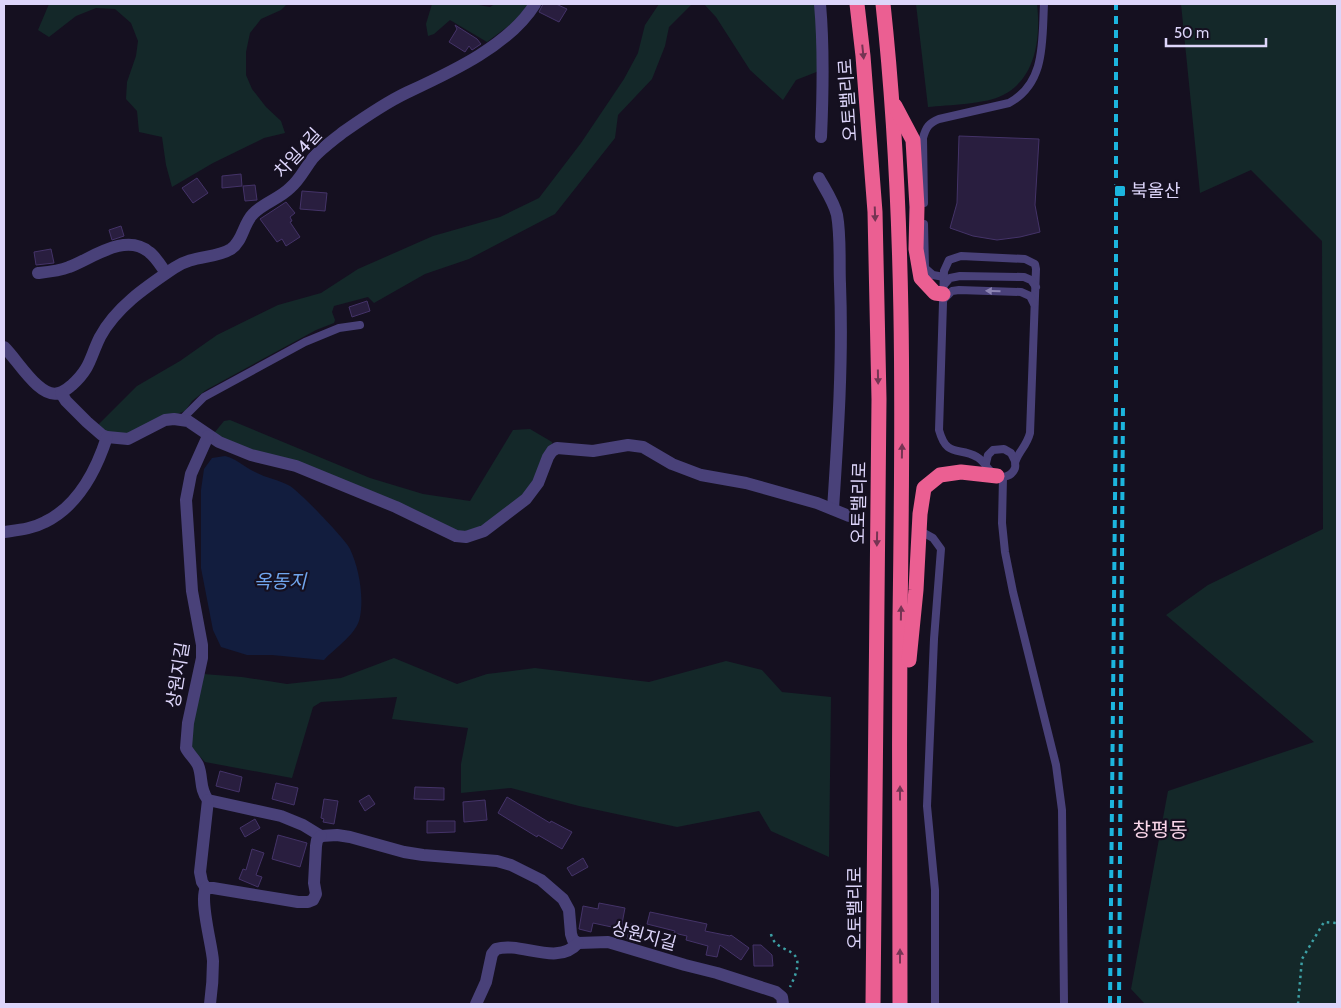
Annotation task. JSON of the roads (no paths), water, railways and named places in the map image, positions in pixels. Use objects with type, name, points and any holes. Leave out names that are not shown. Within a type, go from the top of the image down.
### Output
[{"type":"highway","name":"오토밸리로","points":[[857,4],[875,212],[879,399],[873,1004]]},
{"type":"highway","points":[[883,4],[898,196],[902,408],[900,1004]]},
{"type":"highway","points":[[891,97],[913,140],[917,207],[916,249],[921,278],[935,293],[943,294]]},
{"type":"highway","points":[[900,752],[916,590],[920,514],[924,488],[940,475],[961,472],[1000,477]]},
{"type":"street","name":"차일4길","points":[[61,393],[84,374],[89,366],[99,338],[112,318],[129,301],[186,260],[231,249],[239,240],[252,216],[293,186],[313,158],[327,145],[393,100],[476,56],[514,29],[535,4]]},
{"type":"street","points":[[820,4],[824,66],[821,137]]},
{"type":"street","points":[[819,178],[837,214],[838,237],[842,352],[840,415],[833,509]]},
{"type":"street","points":[[38,273],[57,271],[107,249],[128,246],[144,248],[166,274]]},
{"type":"street","points":[[4,347],[40,388],[53,393],[61,393],[66,401],[102,435],[128,439],[166,420],[181,420],[194,424],[208,436],[251,455],[296,466],[343,484],[456,536],[466,537],[484,531],[526,499],[538,483],[548,457],[557,448],[593,451],[628,445],[643,447],[672,464],[701,475],[746,483],[833,509],[849,516]]},
{"type":"street","name":"상원지길","points":[[208,436],[191,474],[186,500],[192,591],[202,644],[202,658],[188,723],[186,748],[197,763],[202,791],[208,800]]},
{"type":"street","points":[[4,532],[23,530],[44,523],[61,513],[74,500],[88,480],[102,454],[107,437]]},
{"type":"street","points":[[206,888],[202,882],[200,872],[208,800],[281,816],[303,825],[321,836],[337,835],[404,852],[511,865],[541,880],[562,899],[569,910],[573,940],[578,943],[567,951],[559,953],[506,948],[496,949],[492,954],[486,982],[476,1004]]},
{"type":"street","points":[[206,888],[298,902],[313,900],[316,894],[314,883],[316,846],[317,840],[321,836]]},
{"type":"street","points":[[206,888],[204,902],[213,962],[210,1004]]},
{"type":"street","name":"상원지길","points":[[578,943],[608,942],[757,985],[776,992],[783,1000]]},
{"type":"lane","points":[[944,277],[928,272],[924,263],[923,138],[925,129],[930,123],[939,119],[1009,103],[1019,98],[1028,89],[1036,76],[1040,58],[1044,4]]},
{"type":"lane","points":[[986,463],[972,454],[952,451],[946,445],[940,430],[945,266],[949,260],[961,256],[1025,259],[1034,264],[1036,269],[1030,433],[1025,447],[1015,460]]},
{"type":"lane","points":[[943,294],[950,278],[960,276],[1024,277],[1031,280],[1036,287]]},
{"type":"lane","points":[[943,294],[959,290],[1021,292],[1030,296],[1035,306]]},
{"type":"lane","points":[[181,420],[196,404],[211,393],[305,342],[339,328],[360,325]]},
{"type":"lane","points":[[1004,448],[1012,453],[1015,460],[1011,474],[1000,477],[988,470],[986,463],[988,455],[993,450],[1004,448]]},
{"type":"lane","points":[[1000,477],[1005,552],[1013,592],[1056,764],[1060,788],[1062,810],[1064,1004]]},
{"type":"lane","points":[[924,533],[933,538],[941,549],[934,639],[929,800],[927,806],[935,890],[936,1004]]},
{"type":"water","name":"옥동지","points":[[225,456],[259,474],[290,486],[322,516],[350,549],[360,582],[360,617],[350,635],[324,660],[272,655],[247,655],[221,647],[213,630],[201,568],[201,490],[204,469],[212,458]]},
{"type":"railway","points":[[1110,1004],[1116,399],[1116,4]]},
{"type":"railway","points":[[1119,1004],[1123,404]]},
{"type":"place","name":"북울산","points":[[1120,191]]},
{"type":"district","name":"창평동","points":[[1160,830]]}]
